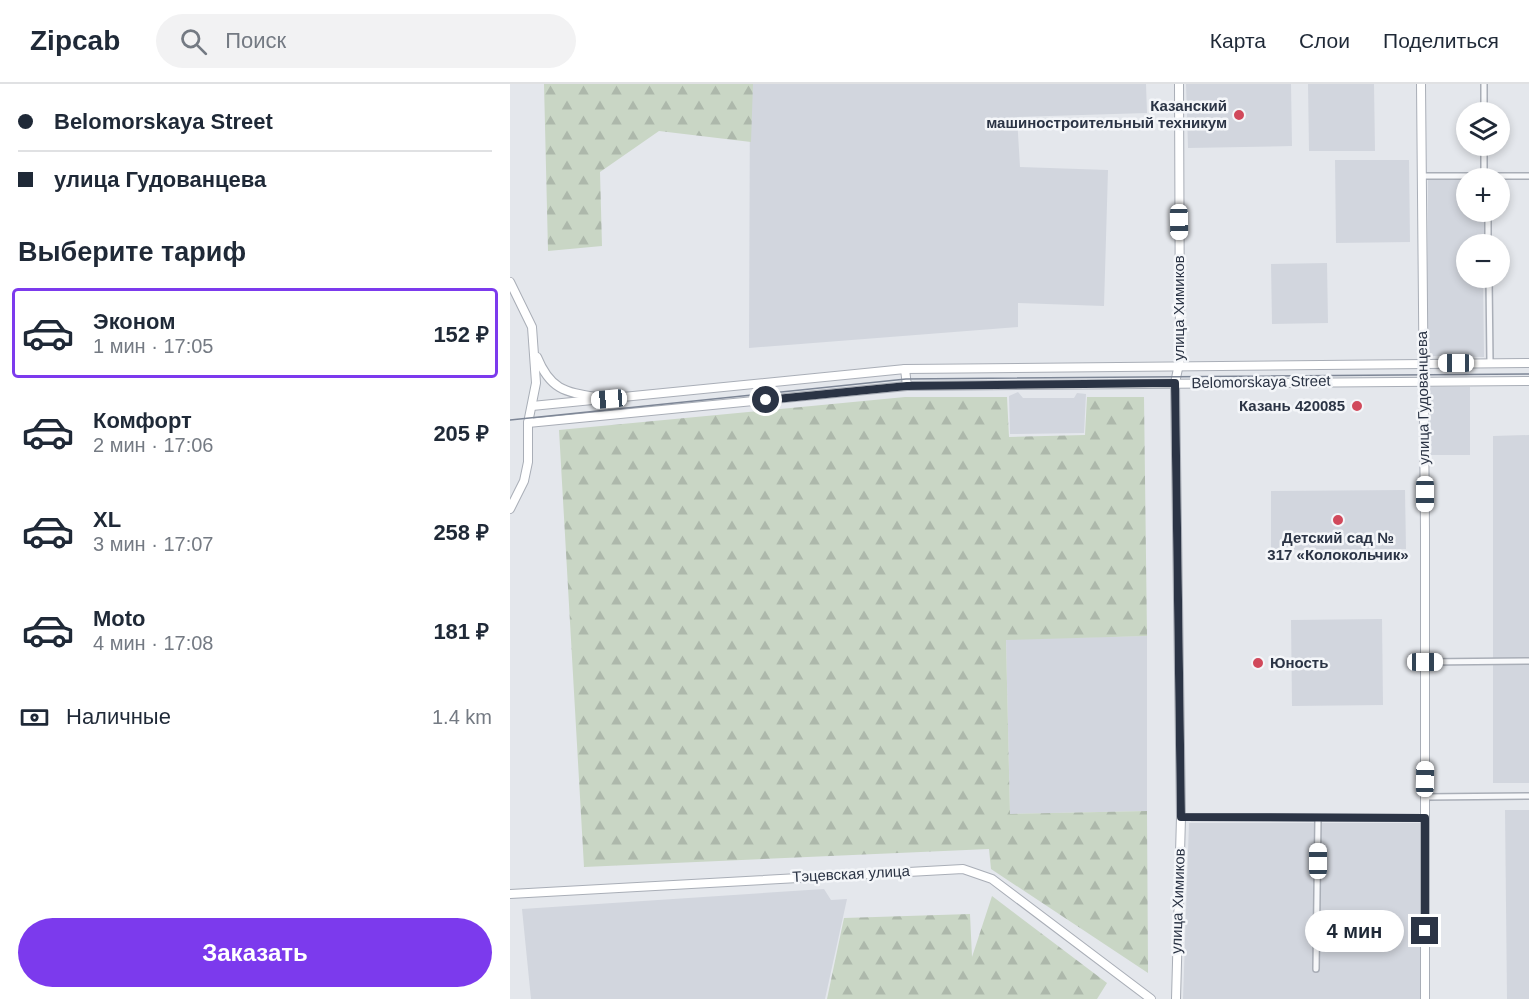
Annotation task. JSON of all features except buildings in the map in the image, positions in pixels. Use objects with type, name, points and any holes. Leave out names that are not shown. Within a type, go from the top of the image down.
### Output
[{"type":"main road","name":"улица Химиков","points":[[1176,999],[1181,817],[1175,383],[1179,366],[1179,84]]},
{"type":"main road","name":"улица Гудованцева","points":[[1421,84],[1425,999]]},
{"type":"main road","points":[[510,282],[532,327],[536,383],[528,423],[528,462],[524,482],[510,509]]},
{"type":"main road","points":[[533,347],[544,374],[553,385],[569,392],[609,399]]},
{"type":"main road","name":"Belomorskaya Street","points":[[532,406],[905,369],[1529,363]]},
{"type":"main road","points":[[905,369],[907,386]]},
{"type":"main road","name":"Belomorskaya Street","points":[[528,423],[907,386],[1529,381]]},
{"type":"main road","name":"Тэцевская улица","points":[[510,894],[963,869],[992,879],[1151,999]]},
{"type":"street","points":[[1484,84],[1484,102]]},
{"type":"street","points":[[1421,176],[1456,177]]},
{"type":"street","points":[[1510,176],[1529,176]]},
{"type":"street","points":[[1489,288],[1490,363]]},
{"type":"street","points":[[1425,662],[1529,661]]},
{"type":"street","points":[[1425,797],[1529,796]]},
{"type":"street","points":[[1181,817],[1425,818]]},
{"type":"street","points":[[1317,969],[1318,818]]},
{"type":"shaded area","points":[[750,84],[1146,84],[1147,113],[1017,117],[1020,167],[1108,170],[1104,306],[1018,303],[1018,327],[749,348]]},
{"type":"shaded area","name":"Казанский машиностроительный техникум","points":[[1186,84],[1291,84],[1292,146],[1188,148]]},
{"type":"shaded area","points":[[1308,84],[1374,84],[1375,151],[1309,151]]},
{"type":"shaded area","points":[[1335,160],[1409,160],[1410,242],[1336,243]]},
{"type":"shaded area","points":[[1428,179],[1456,179],[1456,222],[1484,222],[1484,234],[1456,234],[1456,288],[1483,288],[1484,357],[1427,356]]},
{"type":"shaded area","points":[[1327,263],[1328,323],[1272,324],[1271,264]]},
{"type":"shaded area","points":[[1429,387],[1470,387],[1470,455],[1429,455]]},
{"type":"shaded area","points":[[1018,392],[1023,398],[1074,398],[1077,393],[1086,394],[1084,433],[1010,434],[1009,396]]},
{"type":"shaded area","points":[[1529,435],[1529,783],[1493,783],[1493,436]]},
{"type":"shaded area","name":"Детский сад № 317 «Колокольчик»","points":[[1405,490],[1406,549],[1271,550],[1271,491]]},
{"type":"shaded area","points":[[1382,619],[1383,705],[1292,706],[1291,620]]},
{"type":"shaded area","points":[[1147,636],[1147,811],[1010,814],[1006,639]]},
{"type":"shaded area","points":[[1505,810],[1529,810],[1529,999],[1507,999]]},
{"type":"shaded area","points":[[1189,823],[1421,823],[1420,999],[1183,999]]},
{"type":"shaded area","points":[[824,889],[831,900],[847,899],[825,999],[531,999],[522,909]]},
{"type":"green space","points":[[544,84],[753,84],[751,142],[659,131],[600,172],[602,246],[548,251]]},
{"type":"green space","points":[[905,397],[1007,397],[1009,437],[1085,435],[1087,397],[1144,397],[1147,636],[1006,640],[1010,814],[1147,811],[1148,973],[991,869],[989,849],[584,867],[559,430]]},
{"type":"green space","points":[[992,896],[1107,983],[1097,999],[827,999],[844,918],[970,914],[972,957]]},
{"type":"tram line","points":[[510,420],[906,379],[1529,374]]},
{"type":"place","name":"Казанский машиностроительный техникум","points":[[1239,115]]},
{"type":"place","name":"Казань 420085","points":[[1357,406]]},
{"type":"place","name":"Детский сад № 317 «Колокольчик»","points":[[1338,520]]},
{"type":"place","name":"Юность","points":[[1258,663]]},
{"type":"route","points":[[766,400],[907,386],[1175,383],[1181,817],[1425,818],[1425,931]]}]
